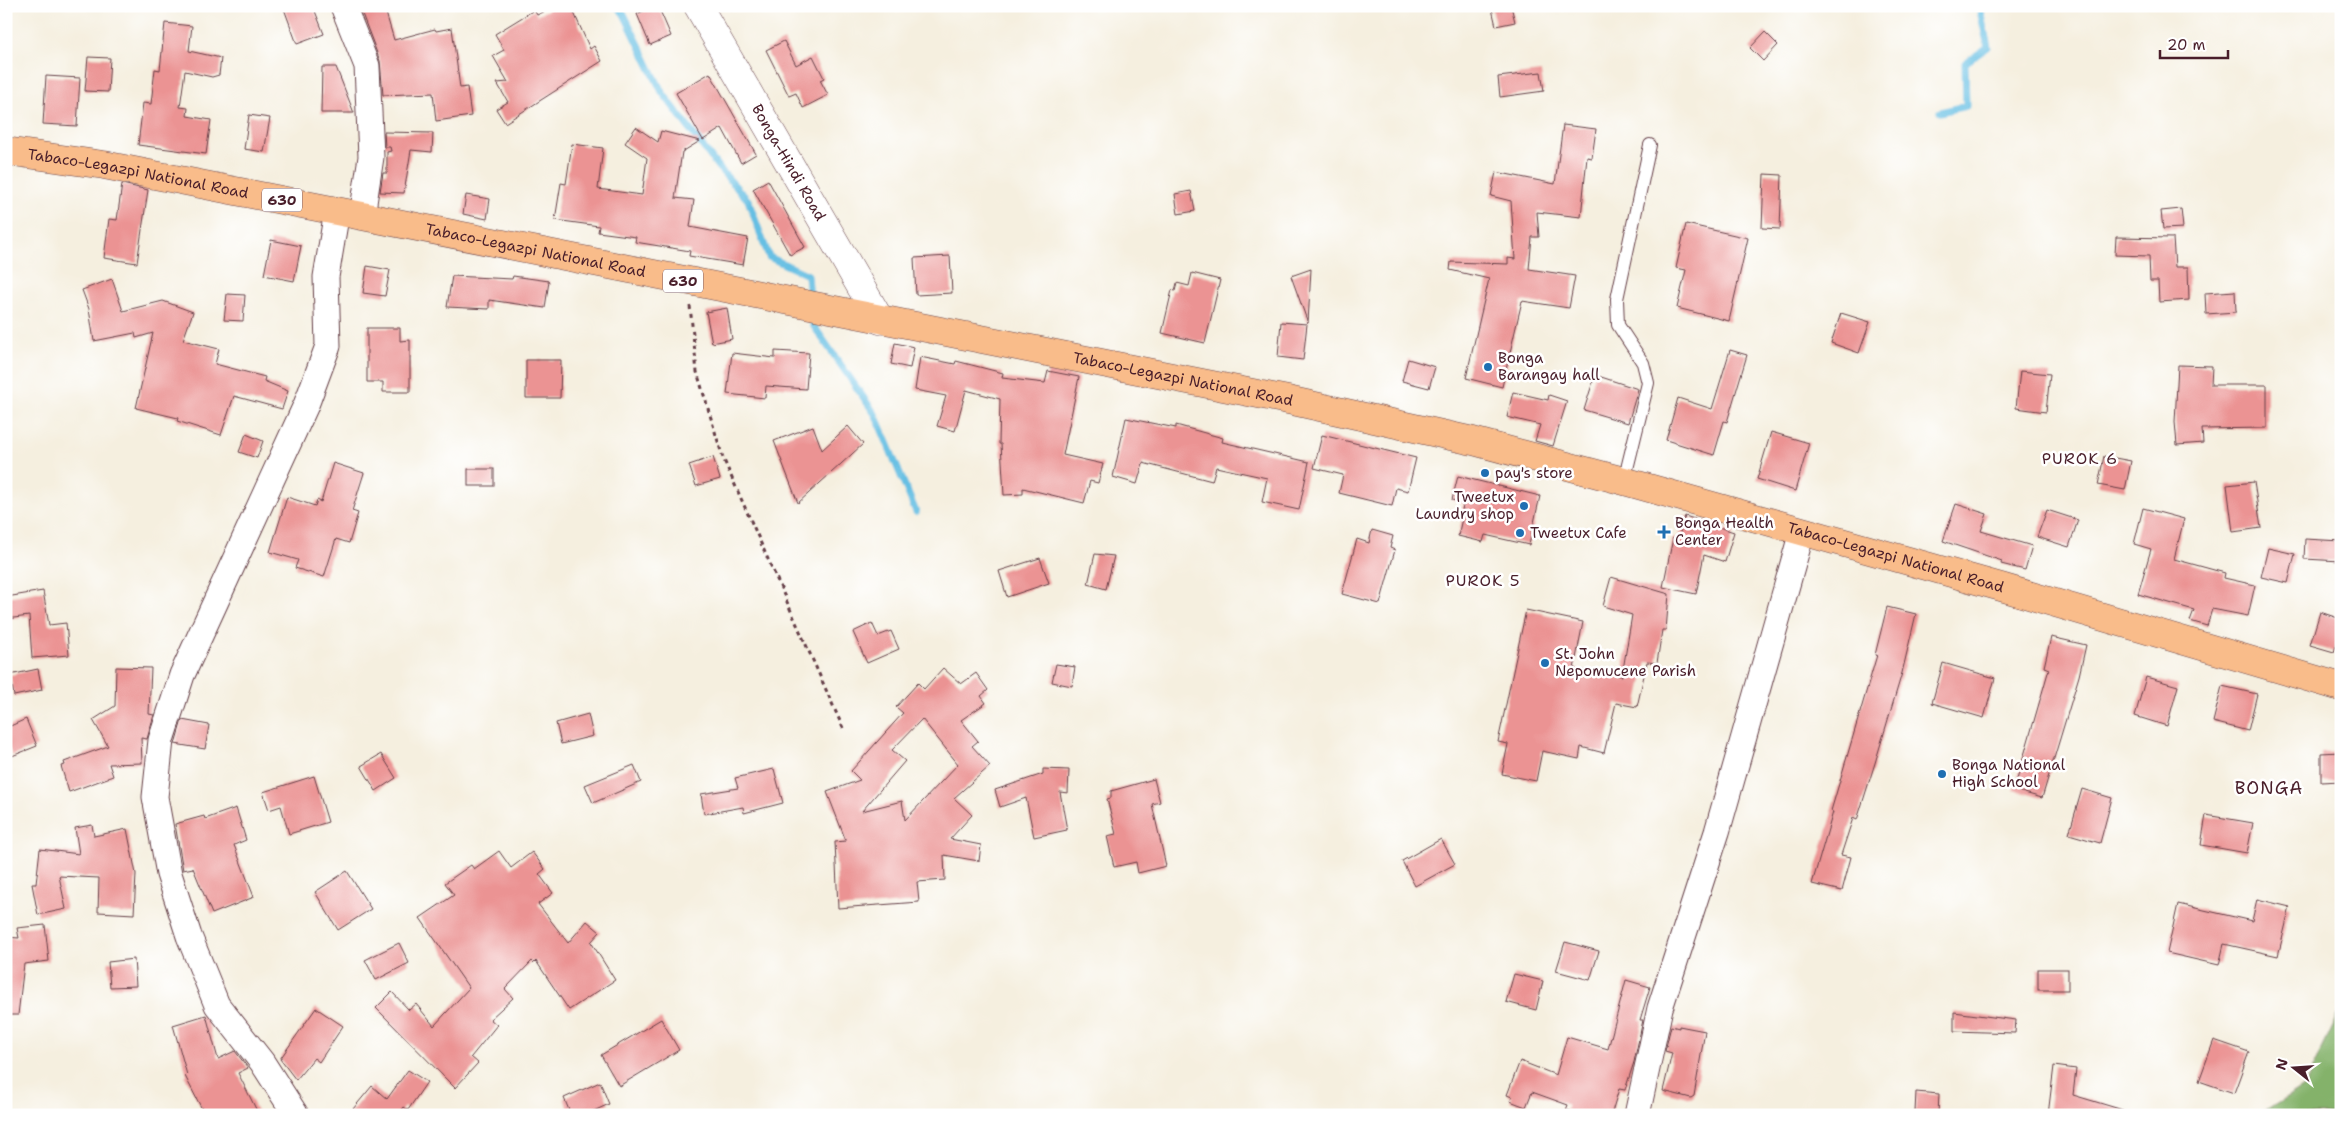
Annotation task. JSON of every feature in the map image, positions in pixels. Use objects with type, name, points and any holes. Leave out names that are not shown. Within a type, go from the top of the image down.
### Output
[{"type":"main road","name":"Tabaco-Legazpi National Road","points":[[6,151],[104,165],[1288,400],[1473,441],[1624,481],[1991,584],[2341,687]]},
{"type":"street","points":[[296,1115],[262,1062],[217,1005],[188,936],[170,874],[155,797],[161,740],[182,675],[306,405],[328,346],[326,277],[371,157],[367,66],[343,6]]},
{"type":"street","name":"Bonga-Hindi Road","points":[[698,6],[880,320]]},
{"type":"street","points":[[1637,1115],[1660,1008],[1717,832],[1802,532]]},
{"type":"lane","points":[[1624,481],[1648,383],[1643,362],[1618,325],[1617,299],[1650,145]]},
{"type":"path","points":[[688,282],[697,372],[723,458],[844,728]]},
{"type":"green space","points":[[2341,1010],[2341,1115],[2259,1115],[2304,1087]]},
{"type":"building","points":[[283,6],[313,6],[324,34],[297,44]]},
{"type":"building","points":[[359,6],[384,6],[394,40],[435,29],[436,31],[452,28],[460,88],[467,87],[471,116],[436,121],[433,93],[383,95],[380,61]]},
{"type":"building","points":[[556,6],[571,6],[590,49],[594,46],[602,61],[505,123],[496,109],[508,102],[497,83],[508,82],[493,56],[504,50],[495,34],[534,10],[537,15]]},
{"type":"building","points":[[658,6],[671,36],[650,45],[637,14]]},
{"type":"building","points":[[1511,6],[1515,22],[1496,26],[1492,9]]},
{"type":"building","points":[[165,23],[192,26],[189,51],[221,58],[219,75],[212,77],[185,71],[180,107],[188,108],[187,116],[211,120],[206,154],[138,145],[143,103],[151,104],[155,69],[160,70]]},
{"type":"building","points":[[1765,32],[1778,45],[1763,61],[1750,48]]},
{"type":"building","points":[[784,41],[796,65],[813,56],[824,78],[820,80],[828,95],[803,108],[796,93],[789,96],[766,50]]},
{"type":"building","points":[[88,57],[110,58],[108,92],[85,91]]},
{"type":"building","points":[[322,67],[336,67],[354,113],[321,113]]},
{"type":"building","points":[[1541,72],[1544,91],[1500,97],[1498,77]]},
{"type":"building","points":[[710,73],[756,154],[741,163],[722,128],[703,140],[676,93]]},
{"type":"building","points":[[46,76],[80,78],[77,126],[43,124]]},
{"type":"building","points":[[249,115],[270,118],[264,152],[244,149]]},
{"type":"building","points":[[1563,125],[1596,129],[1592,158],[1587,157],[1581,217],[1537,212],[1539,237],[1532,237],[1529,269],[1575,276],[1569,308],[1522,301],[1502,387],[1466,378],[1489,279],[1450,270],[1451,262],[1508,264],[1508,258],[1515,259],[1511,201],[1491,196],[1496,172],[1555,184]]},
{"type":"building","points":[[636,127],[658,142],[661,131],[700,141],[682,152],[675,198],[694,200],[690,227],[748,238],[743,265],[689,256],[690,251],[635,242],[636,237],[598,232],[599,226],[555,220],[561,183],[566,184],[572,144],[603,148],[598,189],[642,195],[647,158],[625,143]]},
{"type":"building","points":[[384,132],[433,133],[432,152],[411,150],[404,193],[380,192],[383,173],[387,173],[387,152],[391,151],[390,147],[385,147]]},
{"type":"building","points":[[1764,174],[1782,175],[1780,229],[1762,228]]},
{"type":"building","points":[[768,180],[805,247],[790,255],[753,189]]},
{"type":"building","points":[[122,184],[148,190],[137,263],[104,258],[109,219],[117,220]]},
{"type":"building","points":[[1191,191],[1195,211],[1178,214],[1175,194]]},
{"type":"building","points":[[466,195],[490,199],[487,219],[463,214]]},
{"type":"building","points":[[2181,209],[2183,228],[2163,229],[2161,211]]},
{"type":"building","points":[[1686,224],[1748,238],[1729,321],[1677,308],[1686,270],[1676,268]]},
{"type":"building","points":[[2116,237],[2173,238],[2175,267],[2188,267],[2189,300],[2159,302],[2158,281],[2150,281],[2149,256],[2115,255]]},
{"type":"building","points":[[271,240],[301,246],[294,281],[264,275]]},
{"type":"building","points":[[950,256],[952,293],[916,295],[914,258]]},
{"type":"building","points":[[367,266],[390,270],[385,296],[363,293]]},
{"type":"building","points":[[1311,269],[1308,323],[1291,276]]},
{"type":"building","points":[[1192,273],[1220,280],[1205,343],[1162,333],[1172,290],[1175,291],[1177,283],[1189,286]]},
{"type":"building","points":[[452,276],[512,279],[513,276],[549,281],[545,308],[489,300],[489,309],[447,307]]},
{"type":"building","points":[[112,279],[123,311],[163,301],[193,312],[183,340],[219,349],[215,364],[265,377],[264,381],[288,391],[282,409],[234,396],[221,435],[177,421],[178,418],[136,408],[153,333],[136,338],[135,333],[94,341],[89,309],[82,290]]},
{"type":"building","points":[[2235,291],[2236,312],[2206,314],[2205,293]]},
{"type":"building","points":[[227,294],[245,295],[243,321],[224,320]]},
{"type":"building","points":[[727,308],[732,339],[712,343],[706,312]]},
{"type":"building","points":[[1841,313],[1870,322],[1859,353],[1831,343]]},
{"type":"building","points":[[1281,322],[1307,324],[1303,360],[1278,357]]},
{"type":"building","points":[[367,328],[400,328],[400,341],[410,340],[410,392],[383,392],[383,382],[367,382]]},
{"type":"building","points":[[895,343],[914,347],[910,368],[891,364]]},
{"type":"building","points":[[1730,350],[1747,355],[1727,422],[1724,421],[1714,455],[1666,440],[1678,398],[1712,409]]},
{"type":"building","points":[[775,351],[809,353],[806,389],[766,386],[765,398],[727,394],[732,353],[775,358]]},
{"type":"building","points":[[920,357],[955,364],[956,361],[1003,373],[1002,378],[1045,383],[1048,371],[1079,377],[1063,455],[1103,464],[1098,483],[1090,481],[1084,503],[1023,488],[1023,494],[1004,495],[1001,444],[999,444],[1000,399],[966,390],[955,431],[937,426],[946,396],[915,390]]},
{"type":"building","points":[[1408,359],[1435,367],[1429,388],[1402,381]]},
{"type":"building","points":[[526,360],[561,360],[560,398],[526,398]]},
{"type":"building","points":[[2178,365],[2212,366],[2211,385],[2267,385],[2267,428],[2202,429],[2203,443],[2177,445],[2175,422]]},
{"type":"building","points":[[2020,371],[2050,374],[2046,412],[2016,408]]},
{"type":"building","points":[[1595,375],[1638,389],[1628,423],[1584,410]]},
{"type":"building","points":[[1513,392],[1548,400],[1549,395],[1567,401],[1553,446],[1535,441],[1540,425],[1507,417]]},
{"type":"building","points":[[1126,418],[1176,428],[1176,425],[1223,438],[1222,442],[1309,462],[1299,510],[1262,502],[1267,478],[1216,467],[1212,481],[1143,463],[1137,484],[1113,477]]},
{"type":"building","points":[[813,426],[822,450],[848,426],[863,444],[798,503],[774,441]]},
{"type":"building","points":[[1771,432],[1809,443],[1795,491],[1757,479]]},
{"type":"building","points":[[246,434],[263,441],[257,458],[239,452]]},
{"type":"building","points":[[1322,435],[1416,458],[1408,491],[1396,488],[1392,506],[1339,493],[1343,475],[1314,468]]},
{"type":"building","points":[[2104,456],[2131,461],[2125,490],[2098,485]]},
{"type":"building","points":[[713,457],[720,479],[696,486],[689,465]]},
{"type":"building","points":[[333,463],[364,473],[352,511],[358,513],[349,543],[336,539],[324,577],[295,568],[298,560],[270,552],[287,497],[315,506],[317,500],[321,502]]},
{"type":"building","points":[[468,469],[494,469],[494,486],[468,486]]},
{"type":"building","points":[[1458,476],[1540,496],[1529,545],[1485,535],[1483,542],[1458,536],[1464,503],[1452,500]]},
{"type":"building","points":[[2254,482],[2261,528],[2233,532],[2227,485]]},
{"type":"building","points":[[1956,504],[1987,514],[1981,531],[2032,546],[2025,570],[2001,564],[2002,561],[1943,541]]},
{"type":"building","points":[[2143,508],[2184,519],[2174,559],[2225,573],[2224,578],[2255,585],[2248,616],[2212,609],[2207,626],[2190,621],[2194,610],[2138,594],[2151,549],[2134,544]]},
{"type":"building","points":[[2047,510],[2078,520],[2069,547],[2037,537]]},
{"type":"building","points":[[1685,516],[1734,532],[1725,562],[1704,555],[1696,594],[1663,587],[1673,538],[1678,539]]},
{"type":"building","points":[[1372,530],[1393,536],[1390,548],[1395,550],[1380,604],[1342,594],[1357,539],[1369,543]]},
{"type":"building","points":[[2305,539],[2341,541],[2341,561],[2304,559]]},
{"type":"building","points":[[2268,548],[2295,554],[2288,583],[2261,577]]},
{"type":"building","points":[[1095,554],[1114,556],[1106,589],[1088,584]]},
{"type":"building","points":[[1040,558],[1049,583],[1007,597],[999,571]]},
{"type":"building","points":[[1611,577],[1669,594],[1666,630],[1662,630],[1657,663],[1647,662],[1637,707],[1616,703],[1604,753],[1581,747],[1579,759],[1542,751],[1536,781],[1502,774],[1508,744],[1498,742],[1526,610],[1583,622],[1574,669],[1622,676],[1632,615],[1603,606]]},
{"type":"building","points":[[43,591],[49,625],[66,623],[69,655],[32,658],[29,616],[6,619],[6,597]]},
{"type":"building","points":[[1887,607],[1916,614],[1902,673],[1875,763],[1857,820],[1853,818],[1841,855],[1851,857],[1842,891],[1812,884],[1833,812],[1831,811],[1877,655],[1875,655]]},
{"type":"building","points":[[2320,612],[2341,619],[2341,631],[2334,652],[2310,645]]},
{"type":"building","points":[[872,623],[878,636],[891,631],[899,649],[867,663],[853,632]]},
{"type":"building","points":[[2051,637],[2086,645],[2079,676],[2042,798],[2014,790],[2049,669],[2044,667]]},
{"type":"building","points":[[1943,663],[1995,678],[1984,718],[1932,703]]},
{"type":"building","points":[[1056,664],[1075,667],[1072,686],[1052,682]]},
{"type":"building","points":[[116,667],[151,668],[149,714],[154,715],[147,739],[141,738],[142,763],[109,764],[113,776],[69,792],[61,766],[65,765],[64,762],[108,746],[93,720],[115,706]]},
{"type":"building","points":[[943,668],[961,684],[976,673],[988,690],[981,696],[986,703],[961,720],[978,741],[972,746],[990,766],[954,798],[972,815],[950,839],[981,845],[979,861],[944,855],[945,880],[917,882],[919,902],[838,908],[835,842],[846,841],[827,792],[860,780],[851,771],[903,713],[896,707],[918,683],[924,689]],"holes":[[[922,719],[958,764],[905,820],[902,801],[862,811],[905,761],[892,750]]]},
{"type":"building","points":[[38,669],[42,690],[14,696],[10,675]]},
{"type":"building","points":[[2146,677],[2178,686],[2167,726],[2135,716]]},
{"type":"building","points":[[2222,686],[2257,694],[2248,731],[2213,722]]},
{"type":"building","points":[[588,714],[593,736],[561,744],[556,723]]},
{"type":"building","points":[[26,719],[37,746],[12,756],[6,742],[6,728]]},
{"type":"building","points":[[182,720],[209,725],[205,749],[175,744]]},
{"type":"building","points":[[2341,752],[2341,781],[2321,782],[2321,753]]},
{"type":"building","points":[[381,754],[396,778],[376,791],[361,766]]},
{"type":"building","points":[[634,765],[641,782],[593,803],[585,785]]},
{"type":"building","points":[[774,769],[783,803],[744,813],[743,807],[704,814],[701,794],[738,788],[735,778]]},
{"type":"building","points":[[1043,769],[1069,770],[1068,793],[1060,792],[1067,830],[1034,837],[1026,798],[1000,807],[995,790],[1043,774]]},
{"type":"building","points":[[314,776],[328,822],[289,834],[281,806],[269,810],[263,792]]},
{"type":"building","points":[[1154,779],[1160,802],[1152,804],[1166,866],[1138,873],[1136,862],[1114,867],[1107,836],[1116,834],[1107,799],[1111,798],[1111,791]]},
{"type":"building","points":[[2082,789],[2112,798],[2100,843],[2069,834]]},
{"type":"building","points":[[236,808],[246,840],[234,845],[254,897],[212,914],[193,868],[183,870],[175,824],[204,816],[205,819]]},
{"type":"building","points":[[2206,815],[2253,823],[2247,853],[2201,845]]},
{"type":"building","points":[[92,825],[94,836],[127,829],[136,874],[134,914],[98,912],[99,878],[59,876],[66,909],[38,915],[32,884],[36,884],[40,849],[79,854],[75,828]]},
{"type":"building","points":[[1441,839],[1455,864],[1415,886],[1402,861]]},
{"type":"building","points":[[499,851],[511,868],[532,852],[545,869],[539,874],[553,893],[538,904],[568,943],[587,921],[600,932],[591,942],[615,980],[569,1010],[536,961],[534,963],[532,961],[505,989],[513,998],[490,1019],[497,1025],[471,1057],[478,1063],[455,1088],[376,1008],[392,992],[409,1010],[416,1004],[434,1026],[469,988],[420,918],[454,895],[445,883],[471,865],[474,869]]},
{"type":"building","points":[[347,871],[371,909],[338,930],[315,892]]},
{"type":"building","points":[[2257,899],[2290,907],[2278,956],[2224,944],[2219,965],[2167,953],[2178,904],[2252,921]]},
{"type":"building","points":[[45,925],[49,961],[24,964],[18,1015],[6,1015],[6,937],[19,938],[17,928]]},
{"type":"building","points":[[1565,942],[1599,951],[1590,980],[1556,971]]},
{"type":"building","points":[[399,943],[409,963],[376,980],[365,960]]},
{"type":"building","points":[[134,959],[136,986],[110,987],[108,962]]},
{"type":"building","points":[[2038,969],[2068,969],[2068,990],[2038,990]]},
{"type":"building","points":[[1514,974],[1543,981],[1536,1010],[1506,1002]]},
{"type":"building","points":[[1626,980],[1650,987],[1640,1020],[1643,1020],[1634,1062],[1625,1090],[1619,1089],[1611,1115],[1585,1115],[1566,1110],[1568,1105],[1532,1092],[1526,1107],[1510,1101],[1512,1097],[1507,1095],[1520,1061],[1556,1075],[1567,1037],[1608,1049]]},
{"type":"building","points":[[316,1008],[343,1026],[319,1062],[314,1058],[296,1080],[280,1059]]},
{"type":"building","points":[[1954,1012],[2016,1020],[2015,1033],[1954,1031]]},
{"type":"building","points":[[206,1015],[218,1059],[235,1051],[248,1068],[238,1073],[259,1115],[205,1115],[185,1076],[187,1075],[173,1025]]},
{"type":"building","points":[[661,1019],[679,1050],[619,1086],[601,1055]]},
{"type":"building","points":[[1671,1026],[1705,1031],[1694,1096],[1691,1098],[1663,1091],[1672,1053],[1665,1051]]},
{"type":"building","points":[[2214,1040],[2249,1052],[2234,1093],[2199,1081]]},
{"type":"building","points":[[2054,1066],[2076,1069],[2073,1095],[2123,1110],[2122,1115],[2048,1115]]},
{"type":"building","points":[[408,1070],[427,1082],[408,1110],[404,1107],[401,1111],[406,1115],[348,1115],[372,1086],[387,1099]]},
{"type":"building","points":[[600,1082],[609,1104],[585,1115],[571,1115],[564,1098]]},
{"type":"building","points":[[1916,1092],[1939,1094],[1938,1114],[1915,1112]]},
{"type":"waterway","points":[[617,6],[624,14],[662,92],[718,167],[748,200],[769,257],[808,275],[810,299]]},
{"type":"waterway","points":[[1940,112],[1966,106],[1965,63],[1988,47],[1979,6]]},
{"type":"waterway","points":[[812,310],[813,325],[875,414],[916,512]]},
{"type":"place","name":"Bonga Barangay hall","points":[[1488,367]]},
{"type":"place","name":"pay's store","points":[[1485,473]]},
{"type":"place","name":"Tweetux Laundry shop","points":[[1524,506]]},
{"type":"place","name":"Bonga Health Center","points":[[1664,532]]},
{"type":"place","name":"Tweetux Cafe","points":[[1520,533]]},
{"type":"place","name":"St. John Nepomucene Parish","points":[[1545,663]]},
{"type":"place","name":"Bonga National High School","points":[[1942,774]]},
{"type":"district","name":"PUROK 6","points":[[2080,458]]},
{"type":"district","name":"PUROK 5","points":[[1483,580]]},
{"type":"district","name":"BONGA","points":[[2269,788]]}]
